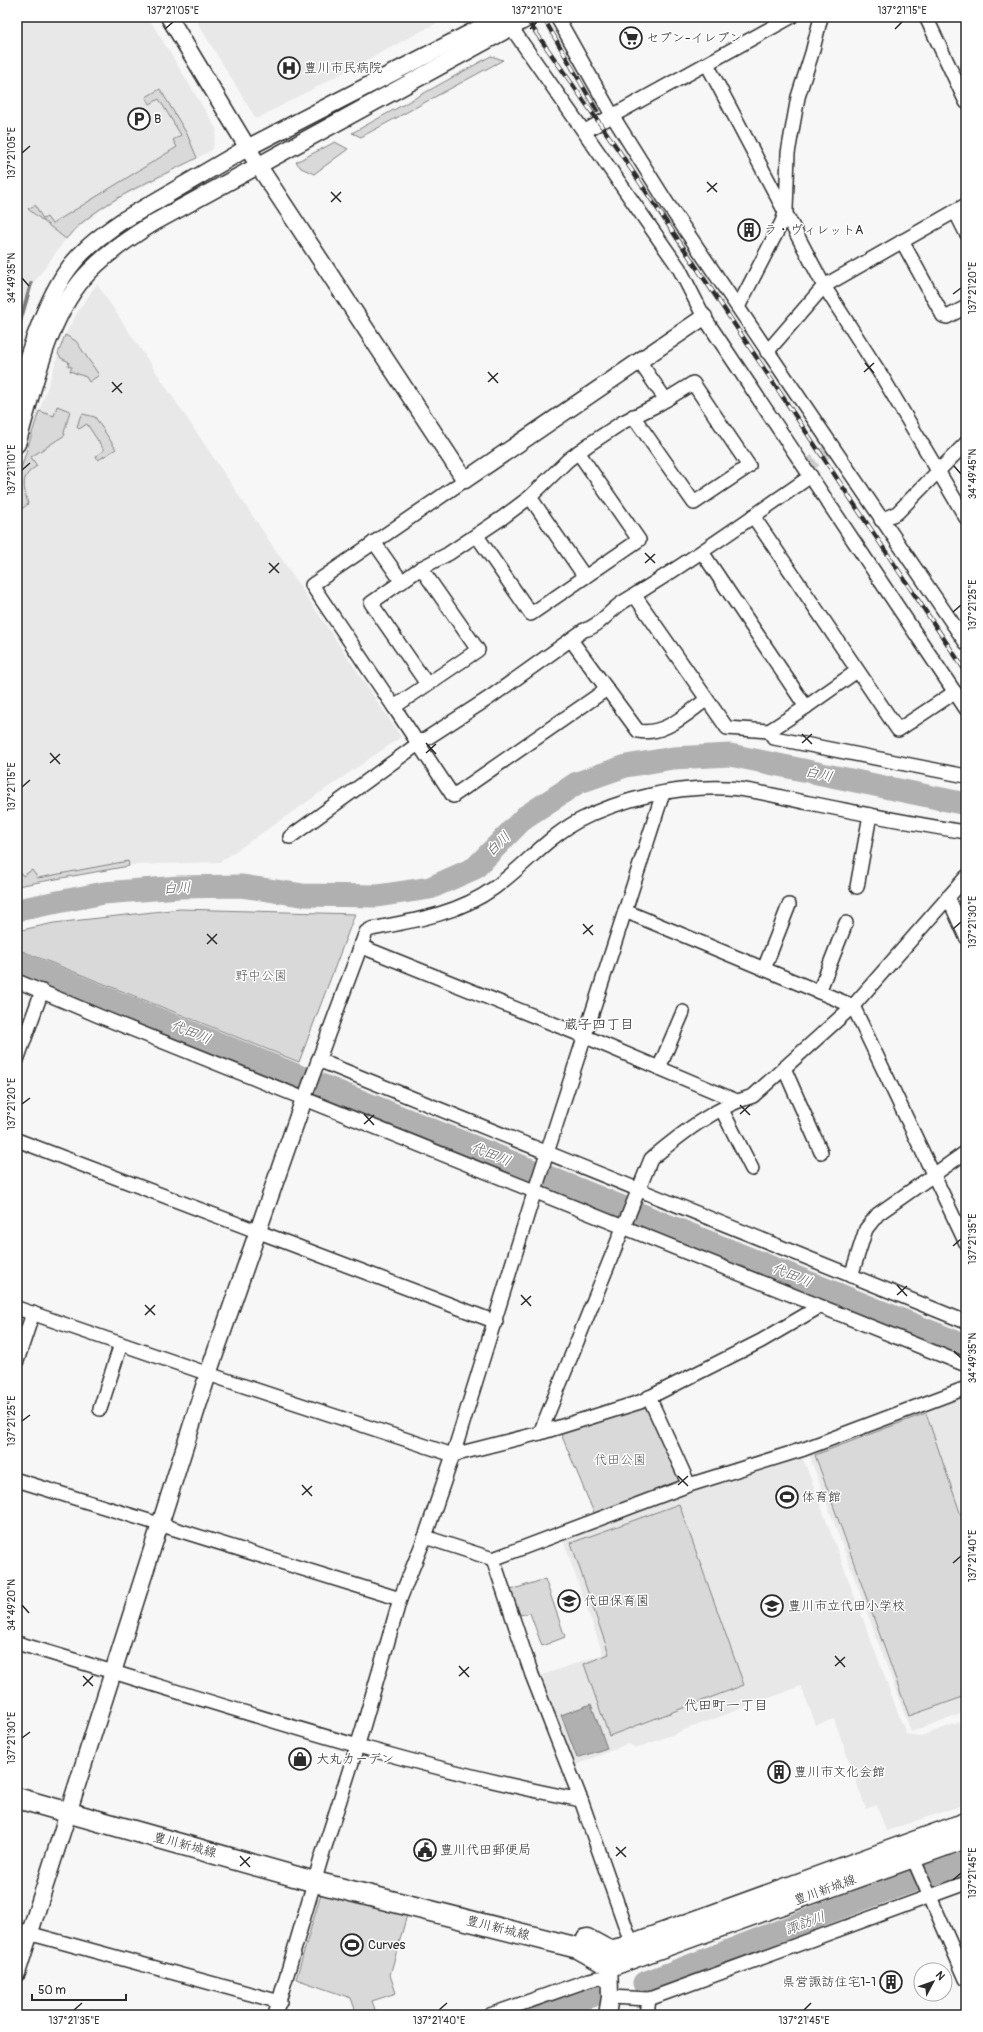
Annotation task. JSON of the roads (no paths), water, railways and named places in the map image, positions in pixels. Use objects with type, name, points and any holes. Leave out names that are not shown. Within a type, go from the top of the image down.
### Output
[{"type":"main road","name":"豊川新城線","points":[[17,1787],[69,1807],[317,1876],[581,1935],[609,1966]]},
{"type":"main road","name":"豊川新城線","points":[[17,1798],[69,1807]]},
{"type":"main road","name":"豊川新城線","points":[[609,1966],[912,1856],[966,1823]]},
{"type":"main road","name":"豊川新城線","points":[[609,1966],[632,1945],[966,1838]]},
{"type":"street","points":[[169,17],[247,148],[466,480]]},
{"type":"street","points":[[17,392],[47,307],[64,274],[81,254],[104,234],[122,221],[247,148],[506,20],[530,17]]},
{"type":"street","points":[[557,17],[612,115],[667,203],[966,643]]},
{"type":"street","points":[[585,131],[791,17]]},
{"type":"street","points":[[738,307],[782,222],[786,210],[788,153],[798,97],[812,53],[821,17]]},
{"type":"street","points":[[926,17],[966,102]]},
{"type":"street","points":[[506,20],[585,131],[679,268],[704,318],[966,709]]},
{"type":"street","points":[[17,444],[53,330],[74,290],[89,272],[110,252],[131,237],[258,165],[506,20]]},
{"type":"street","points":[[707,64],[786,210],[824,286],[883,378],[966,518]]},
{"type":"street","points":[[767,352],[824,286],[961,208],[966,234]]},
{"type":"street","points":[[902,241],[943,316],[947,317],[966,307]]},
{"type":"street","points":[[607,689],[453,796],[312,585],[704,318]]},
{"type":"street","points":[[639,361],[666,400]]},
{"type":"street","points":[[427,684],[371,603],[421,568],[477,536],[530,497],[578,452],[633,416],[666,400],[692,383],[749,466],[694,503],[633,416]]},
{"type":"street","points":[[882,520],[897,513],[966,443]]},
{"type":"street","points":[[477,536],[531,614],[639,540],[578,452]]},
{"type":"street","points":[[290,837],[418,744],[489,698],[584,630],[590,629],[609,611],[635,596],[702,552],[811,476]]},
{"type":"street","points":[[530,497],[585,577]]},
{"type":"street","points":[[753,516],[898,730],[955,692]]},
{"type":"street","points":[[374,542],[402,582]]},
{"type":"street","points":[[702,552],[806,707]]},
{"type":"street","points":[[394,707],[478,650],[421,568]]},
{"type":"street","points":[[635,596],[706,700],[727,728],[769,731],[806,707],[857,670]]},
{"type":"street","points":[[571,640],[638,731],[647,733],[666,728],[706,700]]},
{"type":"street","points":[[769,731],[774,738],[966,776]]},
{"type":"street","points":[[17,1973],[23,1932],[69,1807],[208,1374],[259,1231],[305,1095],[366,932],[371,929],[435,916],[480,898],[495,888],[575,822],[614,805],[663,793],[688,789],[729,788],[966,832]]},
{"type":"street","points":[[275,2015],[400,1599],[425,1537],[453,1455],[496,1322],[535,1190],[586,1037],[663,793]]},
{"type":"street","points":[[857,887],[870,815]]},
{"type":"street","points":[[540,1433],[651,1158],[682,1133],[736,1101],[753,1096],[853,1006],[966,877]]},
{"type":"street","points":[[948,897],[966,937]]},
{"type":"street","points":[[764,969],[789,905]]},
{"type":"street","points":[[625,911],[853,1006],[966,1243]]},
{"type":"street","points":[[819,992],[846,923]]},
{"type":"street","points":[[360,946],[586,1037],[736,1101]]},
{"type":"street","points":[[17,981],[305,1095],[535,1190],[625,1224],[819,1307],[966,1365]]},
{"type":"street","points":[[17,1060],[42,991]]},
{"type":"street","points":[[660,1068],[683,1012]]},
{"type":"street","points":[[317,1064],[637,1193],[966,1322]]},
{"type":"street","points":[[784,1068],[821,1152]]},
{"type":"street","points":[[722,1110],[752,1169]]},
{"type":"street","points":[[17,1140],[496,1322]]},
{"type":"street","points":[[851,1276],[866,1229],[878,1214],[966,1152]]},
{"type":"street","points":[[17,1308],[208,1374],[453,1455],[540,1433],[640,1402],[761,1341],[819,1307]]},
{"type":"street","points":[[17,1361],[33,1313]]},
{"type":"street","points":[[100,1409],[121,1344]]},
{"type":"street","points":[[425,1537],[493,1559],[689,1485],[804,1449],[966,1388]]},
{"type":"street","points":[[649,1397],[689,1485]]},
{"type":"street","points":[[17,1480],[400,1599]]},
{"type":"street","points":[[493,1559],[532,1675],[581,1800],[632,1945]]},
{"type":"street","points":[[17,1642],[357,1746],[516,1788],[581,1800]]},
{"type":"street","points":[[912,1856],[966,1979]]},
{"type":"street","points":[[610,1997],[649,1999],[927,1892],[966,1883]]},
{"type":"street","points":[[23,1932],[280,2002]]},
{"type":"street","points":[[607,2015],[610,1997],[609,1966]]},
{"type":"street","points":[[490,2015],[598,1978],[609,1966]]},
{"type":"street","points":[[647,2015],[649,1999]]},
{"type":"waterway","points":[[17,332],[31,284]]},
{"type":"waterway","name":"白川","points":[[17,910],[104,893],[179,887],[241,886],[302,895],[377,896],[430,888],[475,868],[525,817],[577,783],[626,766],[673,758],[730,755],[966,804]]},
{"type":"waterway","name":"代田川","points":[[17,962],[966,1346]]},
{"type":"waterway","name":"諏訪川","points":[[644,1983],[844,1906],[966,1863]]},
{"type":"waterway","name":"諏訪川","points":[[539,2015],[592,1996]]},
{"type":"tunnel","points":[[805,468],[833,447]]},
{"type":"railway","points":[[525,17],[617,148],[966,672]]},
{"type":"railway","points":[[543,17],[597,111]]},
{"type":"place","name":"セブン-イレブン","points":[[631,38]]},
{"type":"place","name":"豊川市民病院","points":[[289,68]]},
{"type":"place","name":"B","points":[[139,119]]},
{"type":"place","name":"ラ・ヴィレットA","points":[[749,230]]},
{"type":"place","name":"体育館","points":[[787,1497]]},
{"type":"place","name":"代田保育園","points":[[569,1601]]},
{"type":"place","name":"豊川市立代田小学校","points":[[772,1606]]},
{"type":"place","name":"大丸カーデン","points":[[300,1759]]},
{"type":"place","name":"豊川市文化会館","points":[[779,1772]]},
{"type":"place","name":"豊川代田郵便局","points":[[425,1850]]},
{"type":"place","name":"Curves","points":[[352,1945]]},
{"type":"place","name":"県営諏訪住宅1-1","points":[[891,1982]]},
{"type":"district","name":"蔵子四丁目","points":[[599,1024]]},
{"type":"district","name":"代田町一丁目","points":[[726,1705]]},
{"type":"park label","name":"野中公園","points":[[261,976]]},
{"type":"park label","name":"代田公園","points":[[620,1460]]}]
